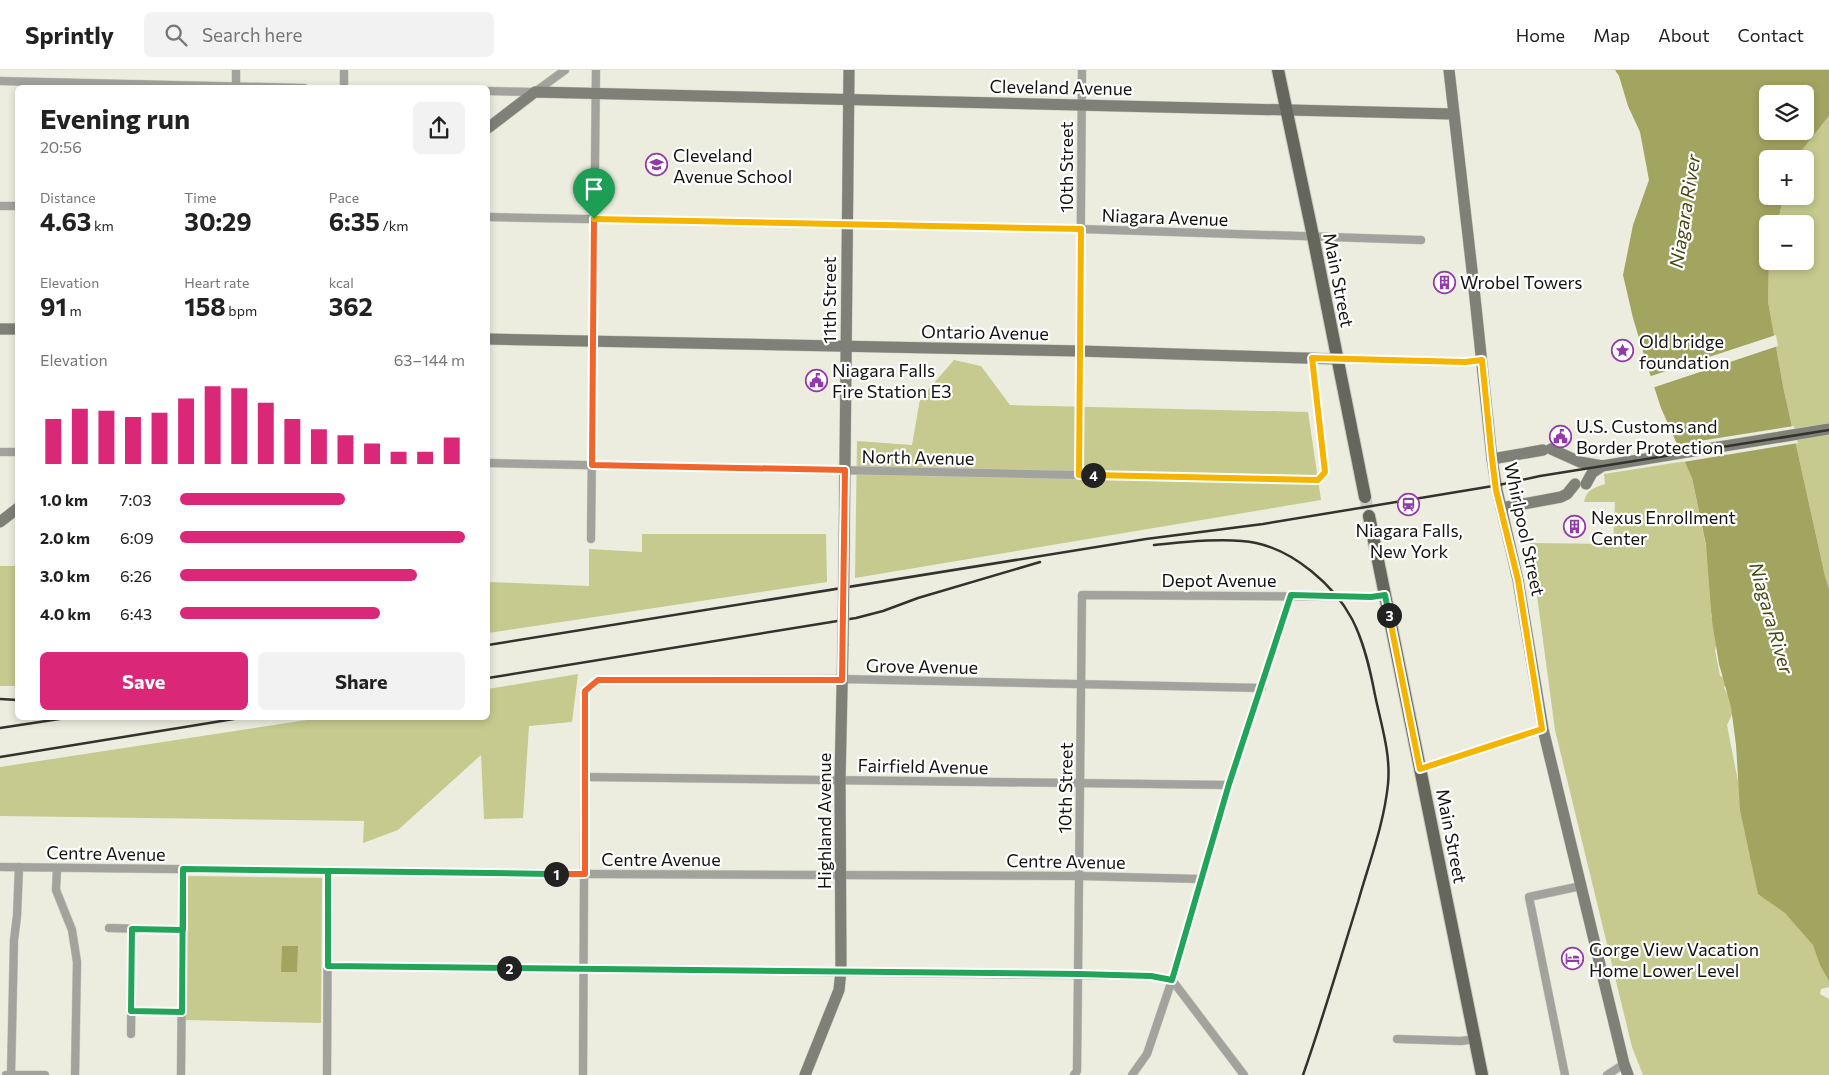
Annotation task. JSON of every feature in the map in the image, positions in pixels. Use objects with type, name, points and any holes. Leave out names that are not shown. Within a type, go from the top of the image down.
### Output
[{"type":"main road","name":"Main Street","points":[[1278,70],[1365,497]]},
{"type":"main road","name":"Main Street","points":[[1369,516],[1482,1075]]},
{"type":"street","points":[[236,70],[236,85]]},
{"type":"street","points":[[344,70],[344,85]]},
{"type":"street","points":[[490,126],[565,70]]},
{"type":"street","points":[[591,539],[596,70]]},
{"type":"street","name":"11th Street","points":[[844,560],[849,70]]},
{"type":"street","name":"10th Street","points":[[1079,475],[1082,70]]},
{"type":"street","name":"Whirlpool Street","points":[[1449,70],[1492,459],[1501,508],[1520,588],[1542,729],[1626,1070]]},
{"type":"street","points":[[0,81],[157,85]]},
{"type":"street","name":"Cleveland Avenue","points":[[490,91],[1453,114]]},
{"type":"street","points":[[0,206],[15,206]]},
{"type":"street","name":"Niagara Avenue","points":[[490,217],[1081,229],[1421,240]]},
{"type":"street","points":[[0,329],[15,330]]},
{"type":"street","name":"Ontario Avenue","points":[[490,339],[1080,351],[1465,362],[1482,360]]},
{"type":"street","name":"North Avenue","points":[[490,463],[1318,480],[1325,472],[1312,358]]},
{"type":"street","points":[[1492,459],[1547,449],[1580,462],[1602,466],[1829,429]]},
{"type":"street","points":[[0,452],[15,452]]},
{"type":"street","points":[[1501,508],[1556,498],[1567,494],[1602,466]]},
{"type":"street","points":[[0,522],[15,510]]},
{"type":"street","name":"Highland Avenue","points":[[806,1075],[839,990],[841,971],[842,874],[840,780],[844,560]]},
{"type":"street","name":"10th Street","points":[[1075,1073],[1078,974],[1082,594]]},
{"type":"street","name":"Depot Avenue","points":[[1082,594],[1371,597],[1385,595]]},
{"type":"street","points":[[1132,1075],[1147,1054],[1172,980],[1229,784],[1291,595]]},
{"type":"street","name":"Grove Avenue","points":[[586,777],[585,691],[598,680],[842,680],[1262,688]]},
{"type":"street","points":[[1420,769],[1542,729]]},
{"type":"street","points":[[583,1075],[586,777]]},
{"type":"street","name":"Fairfield Avenue","points":[[586,777],[1229,784]]},
{"type":"street","name":"Centre Avenue","points":[[0,867],[585,874],[842,874],[1201,878]]},
{"type":"street","points":[[11,1075],[14,940],[19,868]]},
{"type":"street","points":[[57,868],[56,890],[72,930],[77,962],[75,1075]]},
{"type":"street","points":[[181,1075],[183,869]]},
{"type":"street","points":[[327,1075],[328,871]]},
{"type":"street","points":[[1565,1075],[1528,898],[1581,886]]},
{"type":"street","points":[[109,928],[183,930]]},
{"type":"street","points":[[131,1034],[132,929]]},
{"type":"street","points":[[328,966],[1151,976],[1172,980],[1244,1075]]},
{"type":"street","points":[[131,1011],[182,1012]]},
{"type":"street","points":[[1397,1039],[1461,1041],[1475,1039]]},
{"type":"street","points":[[1607,1075],[1626,1070]]},
{"type":"street","points":[[6,1075],[45,1075]]},
{"type":"shaded area","points":[[1829,116],[1829,589],[1783,386],[1768,301],[1769,270],[1814,270],[1814,215],[1779,215],[1782,205],[1814,205],[1814,150],[1802,150],[1810,140],[1814,140],[1814,135]]},
{"type":"shaded area","points":[[954,360],[981,366],[1010,405],[1308,412],[1321,500],[855,578],[857,441],[912,445],[920,399]]},
{"type":"shaded area","points":[[1686,461],[1692,478],[1716,596],[1711,616],[1719,635],[1715,650],[1720,676],[1728,679],[1724,688],[1735,708],[1727,725],[1745,817],[1805,902],[1813,945],[1829,962],[1829,987],[1821,989],[1820,994],[1829,999],[1829,1075],[1643,1075],[1632,1047],[1555,730],[1530,543],[1613,544],[1615,502],[1584,502],[1589,492],[1605,484],[1604,474]]},
{"type":"shaded area","points":[[642,534],[826,534],[827,582],[490,633],[490,582],[589,586],[589,549],[642,552]]},
{"type":"shaded area","points":[[0,566],[15,566],[15,686],[0,686]]},
{"type":"shaded area","points":[[578,674],[572,722],[529,726],[523,818],[484,819],[481,755],[398,830],[363,843],[364,821],[0,816],[0,767],[307,720],[490,720],[490,689]]},
{"type":"shaded area","points":[[187,876],[322,878],[321,1023],[185,1020]]},
{"type":"water","name":"Niagara River","points":[[1615,70],[1829,70],[1829,116],[1814,135],[1814,85],[1759,85],[1759,140],[1810,140],[1802,150],[1759,150],[1759,205],[1782,205],[1779,215],[1759,215],[1759,270],[1769,270],[1768,301],[1783,386],[1829,589],[1829,981],[1820,965],[1813,945],[1785,913],[1758,894],[1740,810],[1736,745],[1731,707],[1719,664],[1712,621],[1706,545],[1692,478],[1661,408],[1633,318],[1623,275],[1633,225],[1649,180],[1640,132],[1628,106],[1619,76]]},
{"type":"water","points":[[282,946],[298,946],[297,972],[281,972]]},
{"type":"pier","points":[[1776,335],[1778,346],[1652,388],[1648,377]]},
{"type":"pier","points":[[1794,426],[1798,443],[1683,462],[1674,445]]},
{"type":"tunnel","points":[[1365,497],[1369,516]]},
{"type":"railway","points":[[490,645],[1146,539],[1263,524],[1499,485],[1540,476],[1829,430]]},
{"type":"railway","points":[[1154,545],[1233,540],[1256,543],[1285,553],[1312,571],[1335,594],[1352,619],[1366,656],[1387,750],[1389,773],[1386,799],[1380,829],[1303,1075]]},
{"type":"railway","points":[[490,678],[856,618],[1040,562]]},
{"type":"railway","points":[[0,699],[15,700]]},
{"type":"railway","points":[[0,728],[53,720]]},
{"type":"railway","points":[[0,757],[228,720]]},
{"type":"place","name":"Cleveland Avenue School","points":[[657,165]]},
{"type":"place","name":"Wrobel Towers","points":[[1444,282]]},
{"type":"place","name":"Old bridge foundation","points":[[1623,351]]},
{"type":"place","name":"Niagara Falls Fire Station E3","points":[[816,380]]},
{"type":"place","name":"U.S. Customs and Border Protection","points":[[1560,436]]},
{"type":"place","name":"Niagara Falls, New York","points":[[1409,505]]},
{"type":"place","name":"Nexus Enrollment Center","points":[[1575,527]]},
{"type":"place","name":"Gorge View Vacation Home Lower Level","points":[[1573,959]]},
{"type":"route","points":[[594,219],[592,465],[845,470],[842,680],[598,680],[585,691],[585,874],[328,871],[183,869],[183,930],[182,1012],[131,1011],[132,929],[183,930],[183,880],[183,869],[273,870],[328,871],[328,966],[1078,974],[1151,976],[1172,980],[1229,784],[1291,595],[1371,597],[1385,595],[1420,769],[1542,729],[1518,580],[1496,490],[1482,360],[1465,362],[1312,358],[1325,472],[1318,480],[1079,475],[1081,229],[594,219]]}]
